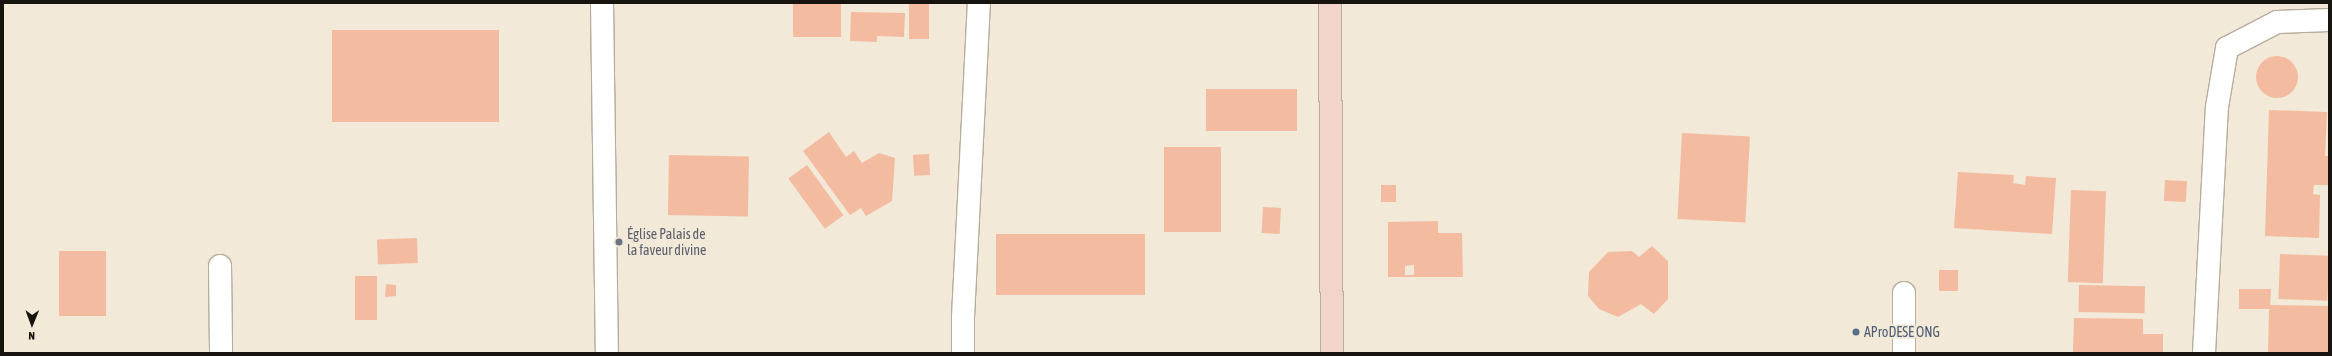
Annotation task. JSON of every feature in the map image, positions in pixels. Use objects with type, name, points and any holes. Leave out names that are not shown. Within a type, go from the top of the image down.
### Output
[{"type":"street","points":[[602,3],[608,353]]},
{"type":"street","points":[[963,353],[962,317],[979,3]]},
{"type":"street","points":[[1330,3],[1332,353]]},
{"type":"street","points":[[2204,353],[2217,107],[2227,48],[2277,22],[2329,20]]},
{"type":"street","points":[[220,266],[221,353]]},
{"type":"street","points":[[1904,293],[1904,353]]},
{"type":"building","points":[[793,3],[841,3],[841,37],[793,37]]},
{"type":"building","points":[[909,3],[929,3],[929,39],[909,39]]},
{"type":"building","points":[[851,12],[905,13],[904,37],[877,36],[877,42],[850,41]]},
{"type":"building","points":[[332,30],[499,30],[499,122],[332,122]]},
{"type":"building","points":[[2277,56],[2292,62],[2298,77],[2292,92],[2277,98],[2262,92],[2256,77],[2262,62]]},
{"type":"building","points":[[1206,89],[1297,89],[1297,131],[1206,131]]},
{"type":"building","points":[[2269,110],[2327,112],[2325,156],[2329,156],[2329,185],[2314,185],[2313,194],[2320,195],[2319,238],[2265,236]]},
{"type":"building","points":[[829,132],[846,157],[854,151],[862,163],[879,153],[895,158],[892,201],[866,216],[861,208],[850,215],[803,151]]},
{"type":"building","points":[[1682,133],[1750,137],[1745,222],[1677,219]]},
{"type":"building","points":[[1164,147],[1221,147],[1221,232],[1164,232]]},
{"type":"building","points":[[929,154],[930,175],[914,176],[913,155]]},
{"type":"building","points":[[669,155],[749,156],[748,216],[668,215]]},
{"type":"building","points":[[807,165],[843,215],[825,229],[788,179]]},
{"type":"building","points":[[1958,172],[2014,175],[2013,183],[2025,185],[2026,176],[2056,178],[2052,234],[1954,228]]},
{"type":"building","points":[[2165,180],[2187,181],[2186,202],[2164,201]]},
{"type":"building","points":[[1381,185],[1396,185],[1396,202],[1381,202]]},
{"type":"building","points":[[2071,190],[2106,191],[2103,283],[2068,282]]},
{"type":"building","points":[[1263,207],[1281,208],[1280,234],[1262,233]]},
{"type":"building","points":[[1438,221],[1438,233],[1462,233],[1463,277],[1388,277],[1388,222]],"holes":[[[1414,265],[1414,275],[1405,275],[1405,266]]]},
{"type":"building","points":[[996,234],[1145,234],[1145,295],[996,295]]},
{"type":"building","points":[[417,238],[418,263],[378,264],[377,239]]},
{"type":"building","points":[[1652,246],[1668,261],[1668,299],[1654,314],[1641,304],[1618,317],[1599,309],[1588,296],[1589,272],[1608,252],[1632,251],[1639,257]]},
{"type":"building","points":[[59,251],[106,251],[106,316],[59,316]]},
{"type":"building","points":[[2280,254],[2329,256],[2327,301],[2278,299]]},
{"type":"building","points":[[1939,270],[1958,270],[1958,291],[1939,291]]},
{"type":"building","points":[[355,276],[377,276],[377,320],[355,320]]},
{"type":"building","points":[[386,284],[396,285],[396,296],[385,297]]},
{"type":"building","points":[[2079,285],[2145,286],[2145,313],[2079,312]]},
{"type":"building","points":[[2239,289],[2271,289],[2270,305],[2329,306],[2329,353],[2268,353],[2269,309],[2239,309]]},
{"type":"building","points":[[2074,318],[2143,319],[2143,334],[2163,334],[2163,353],[2073,353]]},
{"type":"place","name":"Église Palais de la faveur divine","points":[[619,242]]},
{"type":"place","name":"AProDESE ONG","points":[[1856,332]]}]
